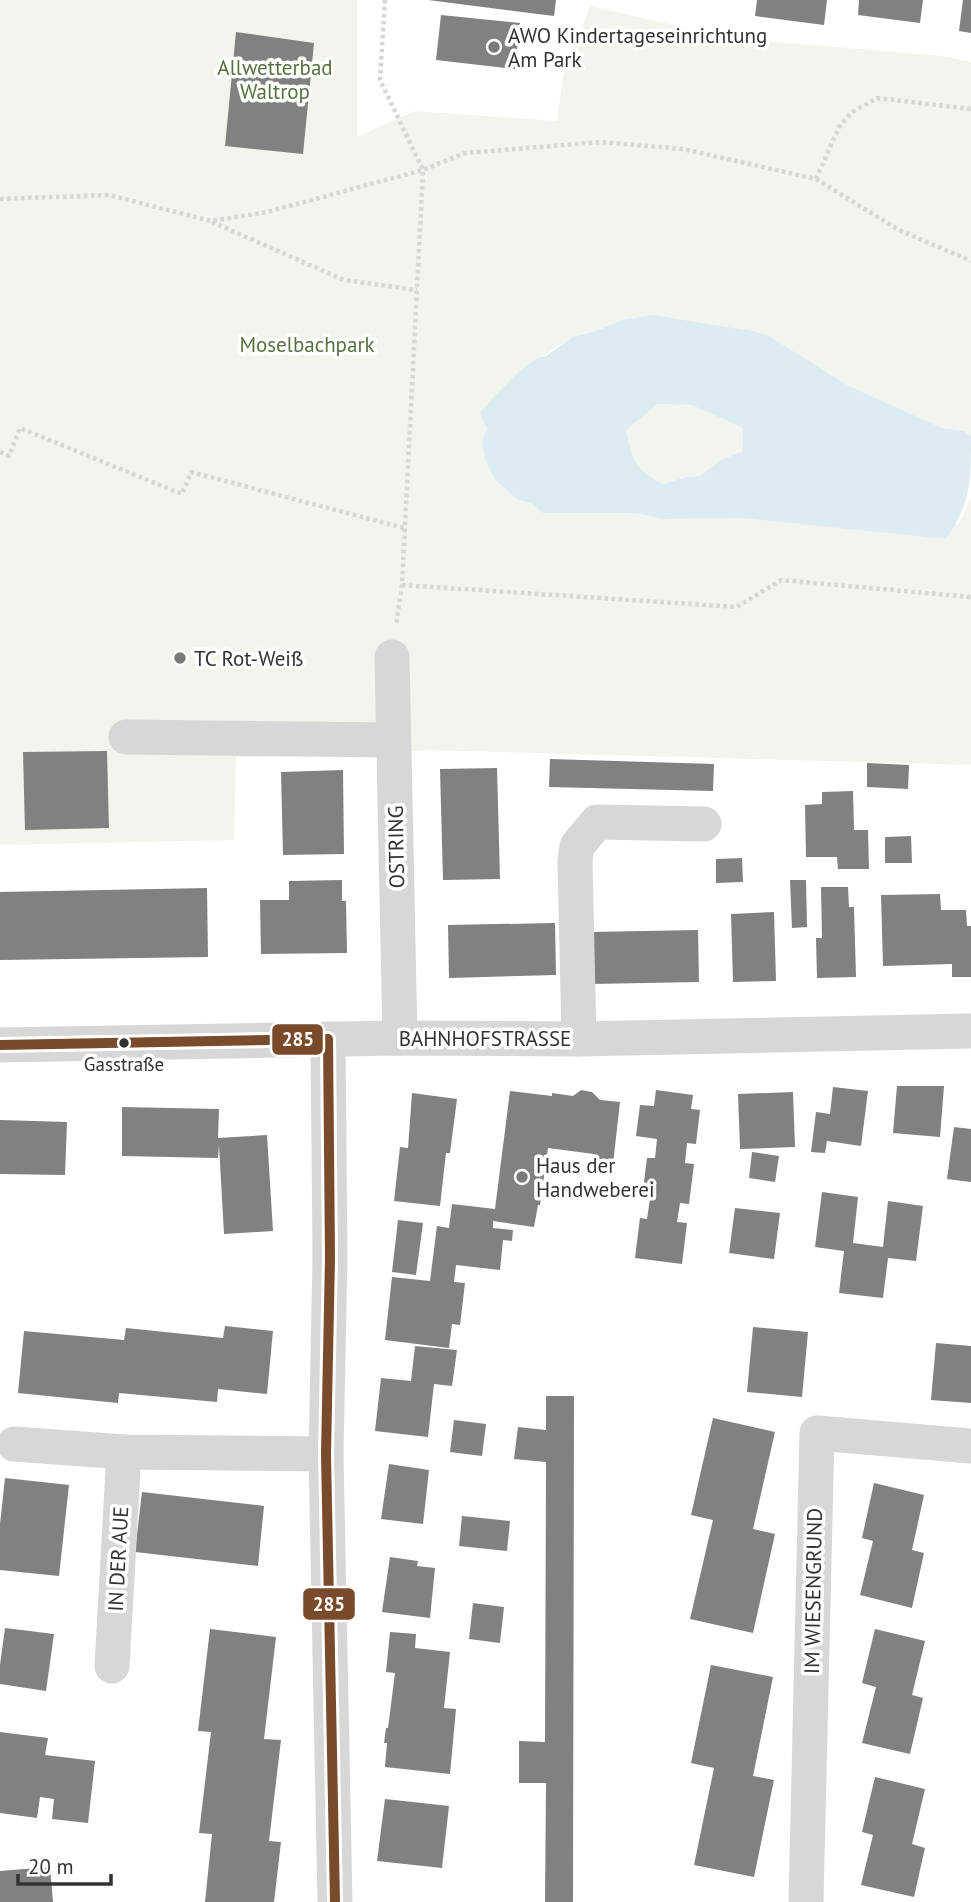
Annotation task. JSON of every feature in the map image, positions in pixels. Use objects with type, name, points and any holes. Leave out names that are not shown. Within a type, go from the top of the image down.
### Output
[{"type":"street","name":"OSTRING","points":[[392,657],[400,1038]]},
{"type":"street","points":[[126,737],[393,740]]},
{"type":"street","points":[[579,1039],[575,861],[577,846],[597,822],[704,824]]},
{"type":"street","name":"BAHNHOFSTRASSE","points":[[0,1045],[400,1038],[579,1039],[971,1031]]},
{"type":"street","points":[[328,1039],[330,1258],[326,1454],[335,1902]]},
{"type":"street","name":"IM WIESENGRUND","points":[[806,1902],[817,1433],[971,1446]]},
{"type":"street","points":[[13,1444],[124,1452],[326,1454]]},
{"type":"street","name":"IN DER AUE","points":[[112,1666],[124,1452]]},
{"type":"path","points":[[385,0],[380,80],[423,170],[402,585],[392,657]]},
{"type":"path","points":[[816,179],[839,127],[851,113],[877,98],[971,109]]},
{"type":"path","points":[[211,221],[267,212],[423,170],[465,153],[601,142],[683,149],[816,179],[899,230],[971,261]]},
{"type":"path","points":[[0,199],[110,195],[211,221],[344,280],[417,290]]},
{"type":"path","points":[[0,452],[9,456],[20,428],[182,494],[191,472],[404,528]]},
{"type":"path","points":[[402,585],[737,607],[781,580],[971,597]]},
{"type":"green space","name":"Moselbachpark","points":[[0,0],[357,0],[357,137],[415,111],[557,121],[563,77],[590,6],[731,38],[943,56],[971,62],[971,436],[964,431],[942,428],[849,386],[769,336],[622,320],[576,336],[557,347],[523,371],[481,412],[487,429],[482,441],[485,461],[496,481],[518,500],[531,503],[543,513],[635,513],[664,519],[743,518],[959,524],[971,498],[971,765],[425,750],[367,755],[236,757],[234,840],[0,845]]},
{"type":"green space","points":[[658,404],[692,405],[743,428],[743,451],[719,461],[700,476],[663,484],[647,474],[637,463],[626,430]]},
{"type":"shaded area","points":[[652,315],[769,336],[849,386],[942,428],[964,431],[971,436],[968,491],[960,514],[946,539],[743,518],[664,519],[635,513],[543,513],[531,503],[518,500],[496,481],[485,461],[482,441],[487,429],[480,412],[512,378],[537,358],[546,356],[573,337],[622,320]],"holes":[[[658,404],[692,405],[743,428],[743,451],[719,461],[700,476],[663,484],[647,474],[637,463],[626,430]]]},
{"type":"building","points":[[428,0],[556,0],[554,16]]},
{"type":"building","points":[[757,0],[827,0],[824,25],[755,16]]},
{"type":"building","points":[[859,0],[923,0],[920,23],[858,15]]},
{"type":"building","points":[[963,0],[971,0],[971,33],[959,31]]},
{"type":"building","points":[[441,15],[520,23],[515,69],[436,60]]},
{"type":"building","points":[[236,32],[314,43],[303,154],[225,146]]},
{"type":"building","points":[[107,751],[109,828],[25,830],[23,752]]},
{"type":"building","points":[[550,759],[714,764],[713,791],[549,787]]},
{"type":"building","points":[[867,763],[909,765],[908,789],[867,787]]},
{"type":"building","points":[[497,768],[500,879],[443,880],[440,769]]},
{"type":"building","points":[[343,770],[344,854],[283,855],[281,772]]},
{"type":"building","points":[[853,791],[854,830],[868,830],[869,869],[838,869],[837,857],[806,857],[805,805],[822,804],[822,792]]},
{"type":"building","points":[[911,836],[912,863],[885,863],[885,837]]},
{"type":"building","points":[[742,858],[743,882],[716,883],[716,859]]},
{"type":"building","points":[[342,880],[342,901],[346,901],[347,953],[261,954],[260,900],[289,900],[289,881]]},
{"type":"building","points":[[790,880],[806,880],[807,927],[792,928]]},
{"type":"building","points":[[821,887],[848,887],[849,907],[854,907],[856,977],[817,978],[816,938],[822,938]]},
{"type":"building","points":[[207,888],[208,957],[0,960],[0,892]]},
{"type":"building","points":[[940,894],[941,910],[966,910],[967,926],[971,926],[971,977],[952,977],[952,964],[883,966],[881,895]]},
{"type":"building","points":[[774,912],[776,981],[733,982],[731,914]]},
{"type":"building","points":[[555,923],[556,975],[449,978],[448,925]]},
{"type":"building","points":[[698,930],[699,982],[592,984],[590,932]]},
{"type":"building","points":[[897,1086],[944,1086],[940,1137],[893,1133]]},
{"type":"building","points":[[833,1087],[868,1091],[861,1146],[827,1141],[825,1153],[811,1152],[816,1112],[830,1114]]},
{"type":"building","points":[[581,1090],[592,1092],[600,1100],[620,1102],[613,1164],[593,1161],[594,1154],[548,1148],[534,1227],[493,1221],[493,1228],[513,1230],[512,1241],[503,1240],[500,1270],[456,1265],[454,1282],[465,1283],[460,1325],[452,1324],[449,1348],[385,1340],[392,1277],[430,1281],[437,1226],[449,1228],[452,1204],[495,1209],[510,1091],[573,1096]]},
{"type":"building","points":[[656,1090],[693,1095],[691,1109],[700,1110],[696,1144],[687,1143],[685,1163],[694,1164],[689,1204],[680,1203],[677,1222],[687,1223],[682,1264],[635,1258],[640,1218],[647,1219],[650,1199],[642,1198],[647,1158],[655,1158],[657,1139],[636,1136],[640,1105],[654,1106]]},
{"type":"building","points":[[793,1092],[795,1147],[740,1149],[738,1094]]},
{"type":"building","points":[[412,1093],[457,1099],[450,1153],[446,1153],[440,1206],[394,1201],[400,1147],[408,1148]]},
{"type":"building","points":[[122,1107],[219,1109],[218,1138],[267,1135],[273,1231],[224,1234],[219,1145],[218,1158],[122,1156]]},
{"type":"building","points":[[0,1120],[67,1122],[65,1175],[0,1174]]},
{"type":"building","points":[[954,1127],[971,1129],[971,1182],[947,1179]]},
{"type":"building","points":[[752,1152],[779,1156],[775,1182],[749,1178]]},
{"type":"building","points":[[822,1192],[858,1197],[853,1243],[883,1247],[888,1201],[923,1206],[916,1261],[888,1258],[883,1298],[839,1293],[844,1251],[815,1247]]},
{"type":"building","points":[[735,1208],[780,1213],[774,1259],[729,1253]]},
{"type":"building","points":[[398,1220],[423,1223],[416,1275],[392,1272]]},
{"type":"building","points":[[225,1326],[273,1331],[267,1394],[218,1389],[217,1402],[119,1393],[118,1403],[18,1393],[24,1331],[124,1340],[126,1328],[223,1338]]},
{"type":"building","points":[[753,1327],[808,1332],[802,1397],[747,1392]]},
{"type":"building","points":[[936,1343],[971,1346],[971,1403],[931,1400]]},
{"type":"building","points":[[415,1346],[457,1350],[452,1386],[434,1384],[428,1437],[375,1431],[381,1378],[411,1381]]},
{"type":"building","points":[[546,1396],[574,1396],[573,1902],[545,1902],[546,1783],[519,1783],[519,1741],[545,1742],[546,1462],[514,1459],[518,1427],[546,1430]]},
{"type":"building","points":[[713,1418],[775,1432],[753,1529],[775,1534],[753,1633],[690,1619],[713,1520],[691,1515]]},
{"type":"building","points":[[454,1420],[486,1424],[482,1456],[450,1452]]},
{"type":"building","points":[[389,1464],[429,1470],[423,1524],[381,1519]]},
{"type":"building","points":[[5,1478],[69,1485],[59,1576],[0,1570],[0,1524]]},
{"type":"building","points":[[874,1483],[924,1495],[912,1550],[924,1553],[912,1608],[860,1595],[873,1541],[862,1538]]},
{"type":"building","points":[[142,1492],[264,1506],[258,1566],[135,1552]]},
{"type":"building","points":[[462,1516],[510,1521],[507,1551],[459,1546]]},
{"type":"building","points":[[390,1557],[418,1561],[417,1566],[435,1568],[430,1618],[382,1612]]},
{"type":"building","points":[[473,1603],[504,1607],[500,1643],[469,1639]]},
{"type":"building","points":[[5,1628],[54,1634],[46,1691],[0,1684]]},
{"type":"building","points":[[210,1629],[276,1637],[264,1739],[281,1740],[269,1841],[281,1842],[274,1902],[205,1902],[212,1834],[199,1833],[211,1732],[198,1731]]},
{"type":"building","points":[[875,1629],[925,1641],[912,1695],[923,1698],[910,1754],[862,1743],[876,1687],[862,1683]]},
{"type":"building","points":[[390,1632],[416,1634],[415,1648],[450,1652],[444,1708],[456,1709],[450,1774],[385,1767],[387,1743],[384,1743],[395,1673],[386,1672]]},
{"type":"building","points":[[711,1665],[773,1677],[753,1776],[774,1780],[754,1877],[694,1865],[714,1768],[691,1763]]},
{"type":"building","points":[[0,1732],[48,1738],[45,1755],[95,1761],[88,1823],[52,1819],[54,1799],[40,1797],[37,1818],[0,1813]]},
{"type":"building","points":[[875,1777],[925,1789],[912,1844],[925,1848],[914,1897],[861,1885],[873,1835],[862,1832]]},
{"type":"building","points":[[385,1799],[449,1806],[442,1868],[377,1861]]},
{"type":"building","points":[[50,1867],[53,1902],[0,1902],[0,1871]]},
{"type":"transit line","name":"285","points":[[0,1045],[328,1039],[330,1258],[326,1454],[335,1902]]},
{"type":"place","name":"AWO Kindertageseinrichtung Am Park","points":[[494,47]]},
{"type":"place","name":"TC Rot-Weiß","points":[[180,658]]},
{"type":"place","name":"Gasstraße","points":[[124,1043]]},
{"type":"place","name":"Haus der Handweberei","points":[[522,1177]]},
{"type":"park label","name":"Allwetterbad Waltrop","points":[[275,79]]}]
